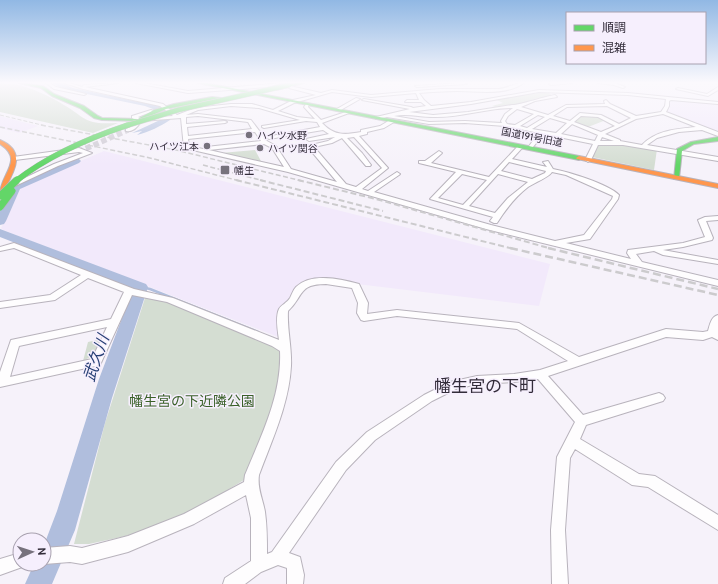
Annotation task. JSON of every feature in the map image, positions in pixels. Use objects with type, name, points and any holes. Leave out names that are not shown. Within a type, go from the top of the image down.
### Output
[{"type":"street","points":[[87,110],[96,117],[102,119],[139,120]]},
{"type":"street","points":[[149,110],[155,114],[173,118],[176,112]]},
{"type":"street","points":[[172,110],[176,112],[185,126],[186,147],[289,170],[553,244],[718,283]]},
{"type":"street","points":[[0,196],[10,185],[24,174],[53,157],[99,136],[144,120],[178,110]]},
{"type":"street","points":[[0,207],[8,195],[27,177],[61,156],[122,130],[180,110]]},
{"type":"street","points":[[0,191],[21,171],[64,148],[118,126],[184,110]]},
{"type":"street","points":[[271,110],[287,116],[320,122]]},
{"type":"street","points":[[309,110],[320,122],[323,128],[338,136],[368,165]]},
{"type":"street","name":"国道191号旧道","points":[[338,110],[381,117],[387,126],[520,146],[718,186]]},
{"type":"street","points":[[381,117],[411,110]]},
{"type":"street","points":[[403,112],[428,116],[483,110]]},
{"type":"street","points":[[505,125],[503,120],[514,110]]},
{"type":"street","points":[[529,110],[570,122],[623,143]]},
{"type":"street","points":[[528,129],[559,110]]},
{"type":"street","points":[[620,110],[635,118]]},
{"type":"street","points":[[128,130],[136,126],[142,117],[176,112],[237,121]]},
{"type":"street","points":[[310,120],[264,130],[320,122],[347,112]]},
{"type":"street","points":[[464,122],[468,113]]},
{"type":"street","points":[[516,127],[538,113]]},
{"type":"street","points":[[588,160],[601,134],[635,118],[664,113],[718,134]]},
{"type":"street","points":[[557,135],[580,114],[599,116],[619,126]]},
{"type":"street","points":[[381,117],[432,124],[464,122],[505,125],[597,143],[623,143],[718,159]]},
{"type":"street","points":[[620,119],[626,122]]},
{"type":"street","points":[[185,126],[249,121],[274,147],[289,170]]},
{"type":"street","points":[[310,139],[365,133],[363,131],[387,126]]},
{"type":"street","points":[[198,150],[323,128]]},
{"type":"street","points":[[644,146],[650,139],[661,134],[702,128]]},
{"type":"street","points":[[185,138],[256,130]]},
{"type":"street","points":[[532,146],[543,132]]},
{"type":"street","points":[[355,134],[385,168],[358,189]]},
{"type":"street","points":[[338,136],[330,142],[310,146],[343,185]]},
{"type":"street","points":[[676,178],[678,152],[686,146],[718,139]]},
{"type":"street","points":[[0,191],[13,166],[15,158],[13,151],[1,143]]},
{"type":"street","points":[[465,208],[520,146]]},
{"type":"street","points":[[0,191],[63,162],[89,153],[79,150],[15,158]]},
{"type":"street","points":[[0,191],[78,152]]},
{"type":"street","points":[[439,153],[424,163],[491,179]]},
{"type":"street","points":[[0,202],[14,185],[53,157]]},
{"type":"street","points":[[507,160],[568,174],[616,195],[615,199],[587,237],[553,244]]},
{"type":"street","points":[[546,162],[550,170]]},
{"type":"street","points":[[489,227],[514,195],[532,181],[548,174],[550,170]]},
{"type":"street","points":[[460,171],[433,199],[497,216]]},
{"type":"street","points":[[497,172],[532,181]]},
{"type":"street","points":[[369,193],[397,174]]},
{"type":"street","points":[[639,264],[631,254],[632,252],[676,246],[704,240],[709,238],[702,220],[705,218],[718,218]]},
{"type":"street","points":[[704,240],[718,242]]},
{"type":"street","points":[[0,249],[14,245],[130,292],[170,300],[276,343],[286,350]]},
{"type":"street","points":[[653,249],[663,253],[718,262]]},
{"type":"street","points":[[0,305],[52,298],[88,274]]},
{"type":"street","points":[[258,565],[260,546],[258,510],[250,486],[252,475],[282,395],[286,366],[286,350],[282,328],[283,310],[294,299],[301,288],[313,282],[321,281],[356,286],[363,303],[362,313],[364,318],[397,313],[519,326],[578,362]]},
{"type":"street","points":[[115,322],[14,343],[2,383],[96,362],[130,292]]},
{"type":"street","points":[[231,584],[258,565],[277,558],[341,466],[371,436],[428,398],[454,385],[477,380],[514,378],[540,374],[666,333],[697,336],[708,335],[716,328]]},
{"type":"street","points":[[540,374],[581,421]]},
{"type":"street","points":[[560,584],[558,530],[564,457],[581,421],[659,398]]},
{"type":"street","points":[[572,441],[637,480],[650,481],[718,523]]},
{"type":"street","points":[[52,555],[70,554],[82,556],[128,544],[189,519],[250,486]]},
{"type":"street","points":[[277,558],[294,563],[296,575],[295,584]]},
{"type":"street","points":[[0,567],[12,563]]},
{"type":"shaded area","points":[[668,110],[718,110],[718,133],[666,112]]},
{"type":"shaded area","points":[[0,116],[38,126],[19,133],[0,128]]},
{"type":"shaded area","points":[[104,151],[550,264],[539,306],[357,284],[312,281],[288,303],[281,338],[1,228],[22,186]]},
{"type":"green space","points":[[0,110],[72,110],[90,121],[99,123],[118,123],[93,133],[0,112]]},
{"type":"green space","points":[[581,115],[597,116],[606,120],[588,127],[573,122]]},
{"type":"green space","points":[[599,144],[625,144],[657,149],[654,170],[592,157]]},
{"type":"green space","points":[[255,150],[262,163],[221,153]]},
{"type":"green space","name":"幡生宮の下近隣公園","points":[[145,298],[167,302],[280,350],[280,387],[244,480],[193,511],[147,529],[126,536],[89,544],[74,544],[105,423]]},
{"type":"green space","points":[[101,339],[92,356],[83,361],[88,342]]},
{"type":"water","points":[[154,110],[165,110],[171,117],[170,120],[159,127],[146,132],[137,135],[142,131],[132,133],[160,120],[160,115]]},
{"type":"waterway","name":"武久川","points":[[0,221],[16,187],[76,161]]},
{"type":"waterway","name":"武久川","points":[[0,233],[141,287],[121,342],[91,435],[63,530],[56,548],[38,584]]},
{"type":"waterway","points":[[141,287],[150,289],[258,332]]},
{"type":"tunnel","points":[[78,152],[128,130]]},
{"type":"railway","points":[[0,115],[45,126]]},
{"type":"railway","points":[[45,126],[176,150],[302,181]]},
{"type":"railway","points":[[0,127],[146,157],[239,181]]},
{"type":"railway","points":[[203,165],[264,181]]},
{"type":"railway","points":[[260,180],[383,211]]},
{"type":"railway","points":[[298,180],[376,199],[551,249]]},
{"type":"railway","points":[[239,181],[514,249]]},
{"type":"railway","points":[[510,248],[718,295]]},
{"type":"railway","points":[[551,249],[718,289]]},
{"type":"traffic: fast","points":[[87,110],[96,117],[102,119],[139,120],[157,110]]},
{"type":"traffic: fast","points":[[0,196],[15,181],[32,169],[70,148],[123,127],[177,110]]},
{"type":"traffic: fast","points":[[338,110],[579,158]]},
{"type":"traffic: fast","points":[[676,178],[679,150],[693,143],[718,139]]},
{"type":"traffic: fast","points":[[0,207],[12,191]]},
{"type":"traffic: slow","points":[[0,142],[8,147],[14,159],[14,165],[0,192]]},
{"type":"traffic: slow","points":[[579,158],[718,186]]},
{"type":"place","name":"ハイツ水野","points":[[249,135]]},
{"type":"place","name":"ハイツ江本","points":[[207,146]]},
{"type":"place","name":"ハイツ関谷","points":[[260,148]]},
{"type":"place","name":"幡生","points":[[225,170]]},
{"type":"district","name":"幡生宮の下町","points":[[485,386]]}]
